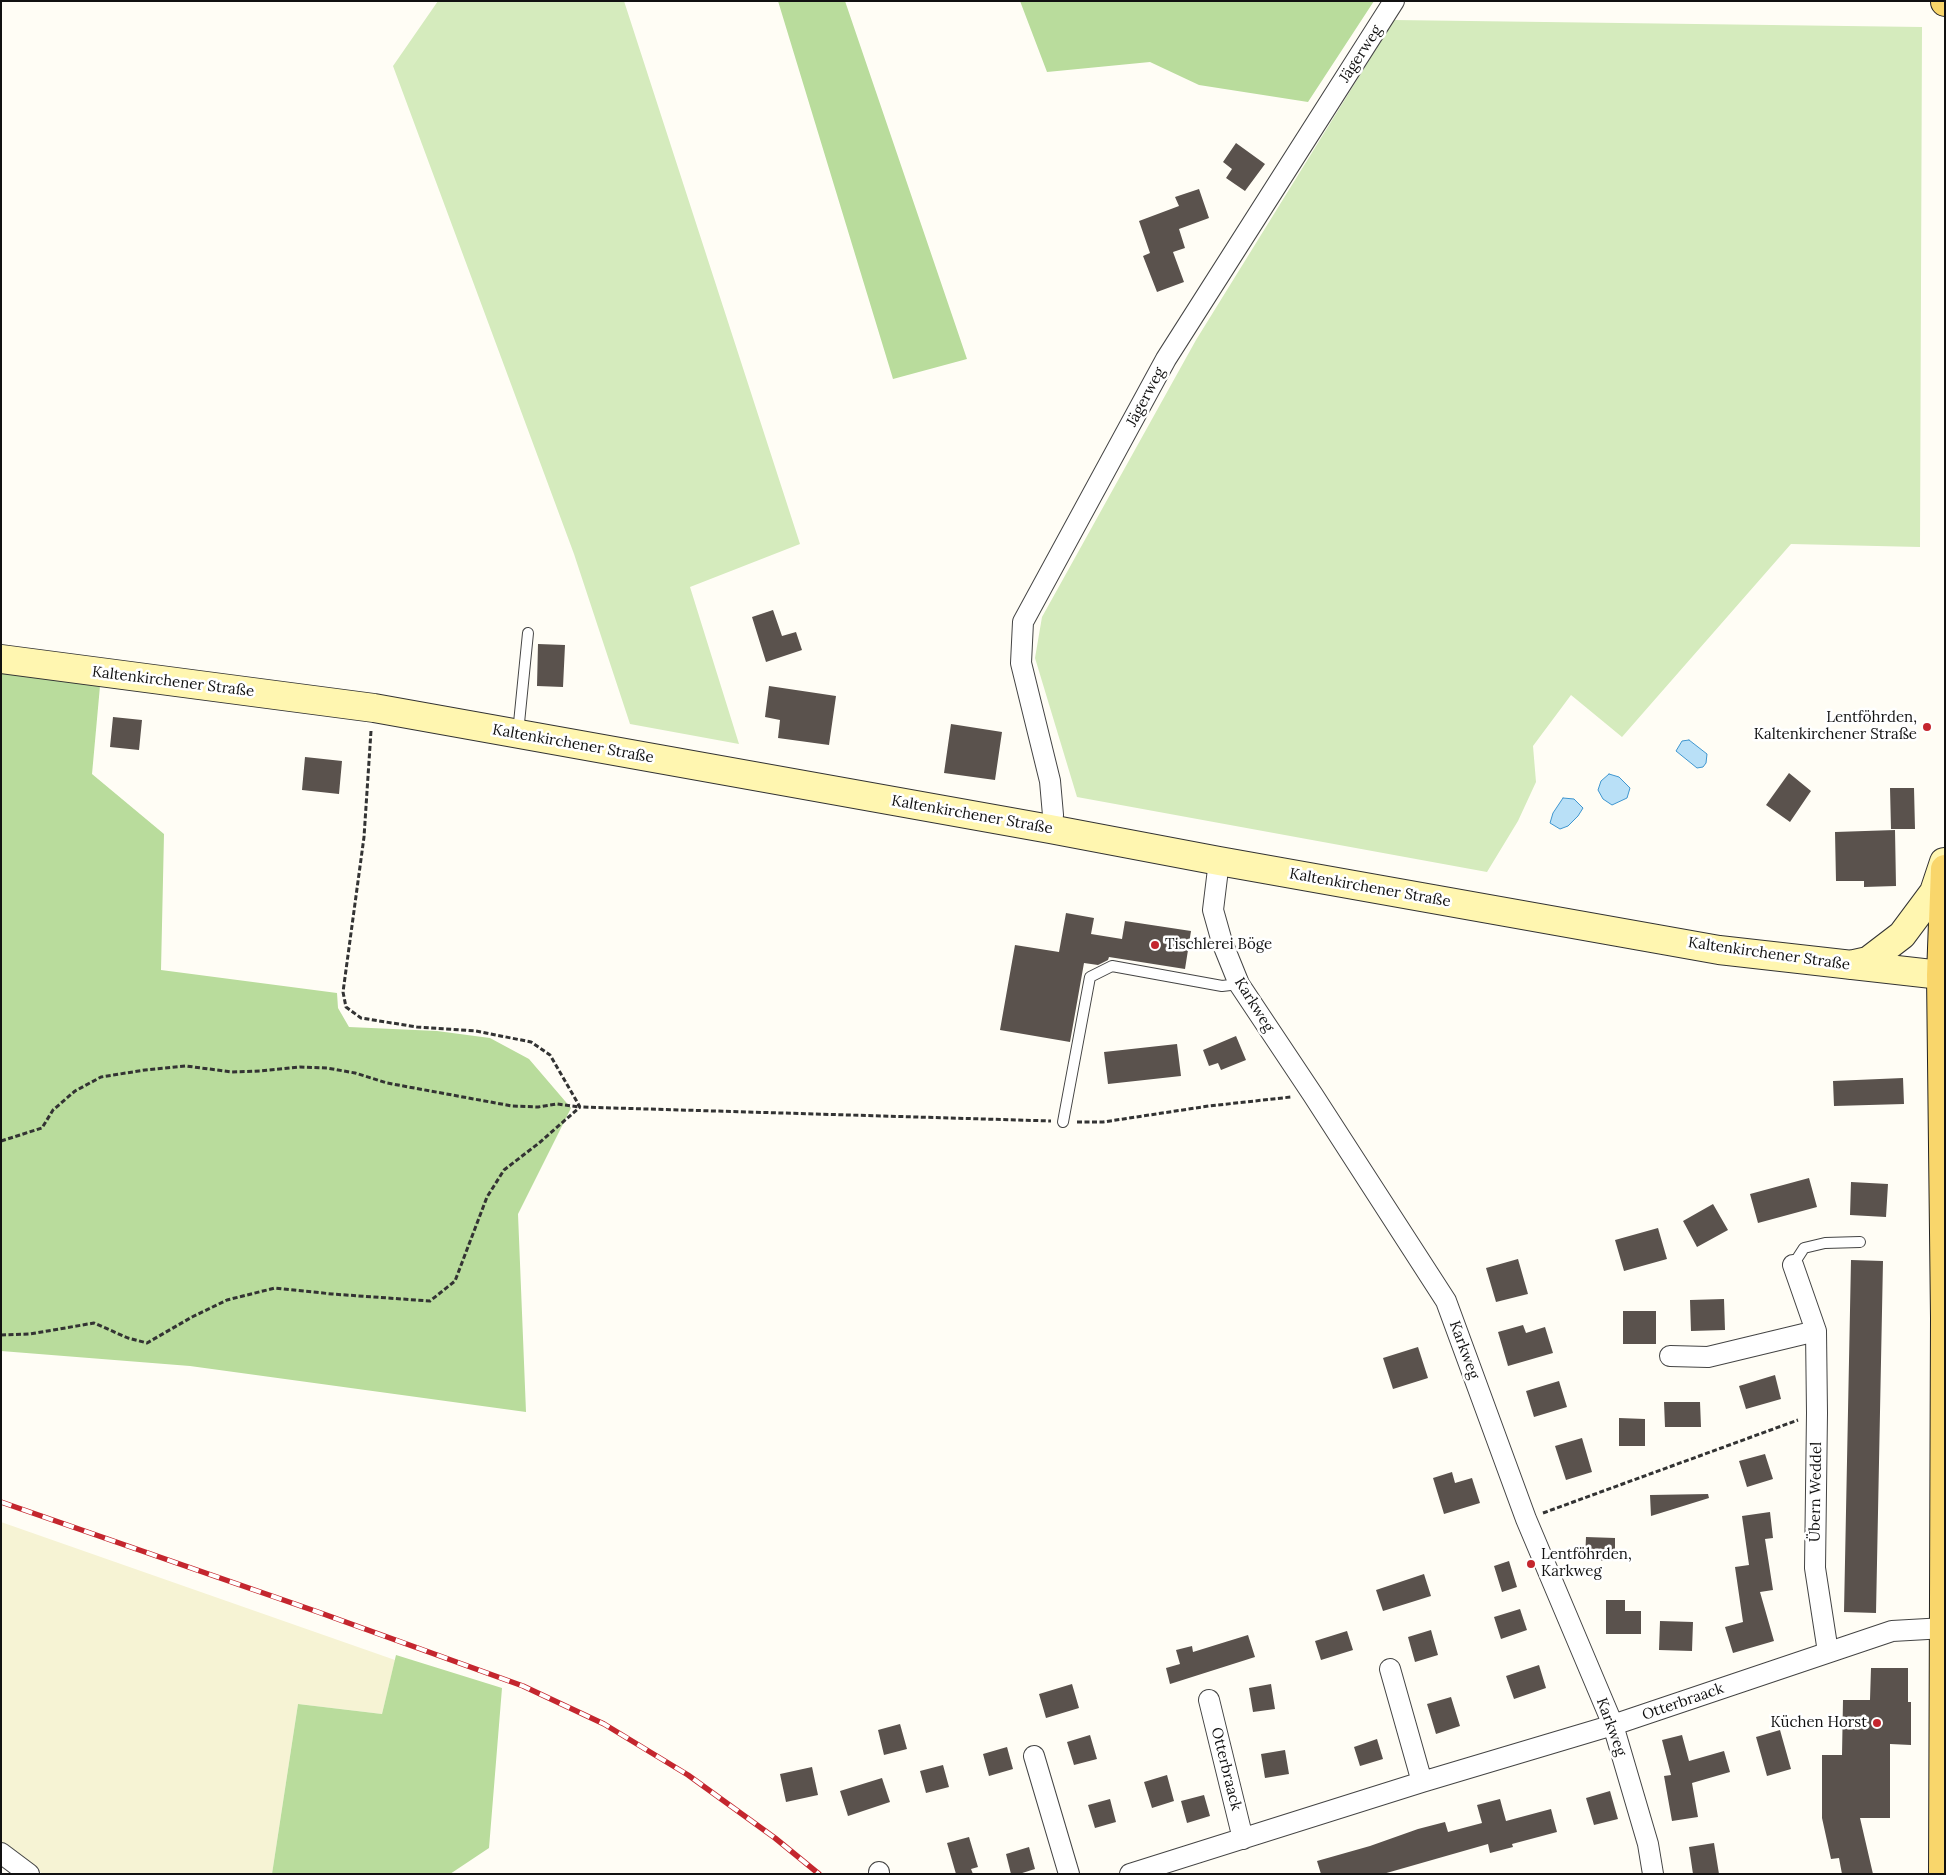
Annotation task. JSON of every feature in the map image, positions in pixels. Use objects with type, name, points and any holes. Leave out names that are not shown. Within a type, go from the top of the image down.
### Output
[{"type":"main road","name":"Kaltenkirchener Straße","points":[[1,659],[374,708],[1719,950],[1941,975]]},
{"type":"main road","points":[[1850,965],[1868,960],[1902,935],[1934,892],[1945,860]]},
{"type":"main road","points":[[1943,1874],[1945,1318],[1941,975],[1945,868]]},
{"type":"street","name":"Jägerweg","points":[[1050,829],[1053,815],[1050,781],[1022,663],[1023,622],[1166,359],[1394,1]]},
{"type":"street","name":"Karkweg","points":[[1219,861],[1213,910],[1222,942],[1239,984],[1446,1301],[1526,1519],[1613,1725],[1648,1844],[1653,1874]]},
{"type":"street","name":"Übern Weddel","points":[[1793,1265],[1816,1331],[1815,1568],[1828,1652]]},
{"type":"street","points":[[1670,1356],[1708,1357],[1816,1331]]},
{"type":"street","name":"Otterbraack","points":[[1130,1874],[1422,1782],[1613,1725],[1892,1631],[1945,1628]]},
{"type":"street","points":[[1390,1669],[1422,1782]]},
{"type":"street","name":"Otterbraack","points":[[1209,1700],[1243,1838]]},
{"type":"street","points":[[1034,1756],[1069,1874]]},
{"type":"street","points":[[1,1853],[29,1874]]},
{"type":"lane","points":[[518,734],[528,633]]},
{"type":"lane","points":[[1063,1122],[1090,977],[1112,966],[1222,986],[1239,984]]},
{"type":"lane","points":[[1793,1265],[1804,1248],[1825,1243],[1860,1242]]},
{"type":"path","points":[[374,708],[370,737],[364,837],[343,992],[346,1007],[360,1018],[417,1027],[476,1031],[531,1042],[550,1055],[580,1107]]},
{"type":"path","points":[[1,1141],[42,1128],[53,1110],[75,1091],[101,1077],[186,1066],[232,1072],[300,1067],[327,1068],[387,1083],[512,1106],[538,1107],[557,1104],[580,1107],[1063,1122],[1103,1122],[1209,1106],[1313,1095]]},
{"type":"path","points":[[1,1335],[30,1334],[94,1323],[128,1338],[147,1343],[192,1317],[227,1300],[275,1288],[430,1301],[455,1280],[488,1197],[504,1170],[539,1143],[580,1107]]},
{"type":"path","points":[[1526,1519],[1817,1413]]},
{"type":"shaded area","points":[[1,1522],[395,1660],[382,1714],[298,1704],[272,1874],[43,1874],[1,1843]]},
{"type":"green space","points":[[438,1],[624,1],[800,544],[690,587],[739,744],[630,724],[574,554],[393,66]]},
{"type":"green space","points":[[778,1],[845,1],[967,359],[893,379]]},
{"type":"green space","points":[[1020,1],[1374,1],[1308,102],[1199,85],[1150,62],[1047,72]]},
{"type":"green space","points":[[1394,20],[1922,27],[1920,547],[1791,544],[1622,737],[1571,695],[1533,746],[1536,782],[1518,821],[1487,872],[1077,797],[1035,658],[1042,617],[1196,340]]},
{"type":"green space","points":[[1,670],[100,686],[92,774],[164,834],[161,970],[337,993],[338,1008],[349,1027],[437,1031],[490,1038],[529,1059],[571,1108],[518,1214],[526,1412],[190,1366],[1,1351]]},
{"type":"green space","points":[[396,1655],[502,1688],[489,1848],[450,1874],[272,1874],[298,1704],[382,1714]]},
{"type":"water","points":[[1689,740],[1707,754],[1706,763],[1703,767],[1697,768],[1676,751],[1682,741]]},
{"type":"water","points":[[1609,774],[1619,777],[1630,788],[1627,798],[1612,805],[1603,799],[1598,790],[1601,781]]},
{"type":"water","points":[[1563,798],[1574,799],[1583,808],[1568,826],[1560,829],[1550,823],[1553,813]]},
{"type":"building","points":[[1236,143],[1265,164],[1245,191],[1226,178],[1232,169],[1223,162]]},
{"type":"building","points":[[1199,189],[1209,218],[1179,229],[1185,248],[1173,252],[1184,282],[1157,292],[1143,256],[1150,253],[1139,221],[1179,206],[1175,197]]},
{"type":"building","points":[[773,610],[782,636],[796,632],[802,650],[766,662],[752,617]]},
{"type":"building","points":[[538,644],[565,645],[563,687],[537,686]]},
{"type":"building","points":[[769,686],[836,696],[829,745],[778,738],[780,720],[765,717]]},
{"type":"building","points":[[113,717],[142,720],[139,750],[110,747]]},
{"type":"building","points":[[951,724],[1002,732],[995,780],[944,773]]},
{"type":"building","points":[[305,757],[342,761],[339,794],[302,790]]},
{"type":"building","points":[[1789,773],[1811,791],[1790,822],[1766,805]]},
{"type":"building","points":[[1890,788],[1914,788],[1915,829],[1891,829]]},
{"type":"building","points":[[1895,830],[1896,886],[1864,887],[1864,881],[1836,881],[1835,832]]},
{"type":"building","points":[[1066,913],[1094,918],[1091,934],[1122,939],[1125,921],[1191,931],[1185,969],[1109,957],[1108,960],[1098,965],[1084,963],[1070,1042],[1000,1030],[1015,945],[1059,952]]},
{"type":"building","points":[[1236,1036],[1246,1060],[1221,1070],[1218,1063],[1209,1066],[1203,1050]]},
{"type":"building","points":[[1177,1044],[1181,1076],[1108,1084],[1104,1052]]},
{"type":"building","points":[[1903,1078],[1904,1104],[1834,1106],[1833,1081]]},
{"type":"building","points":[[1809,1178],[1817,1207],[1758,1223],[1750,1194]]},
{"type":"building","points":[[1851,1182],[1888,1184],[1886,1217],[1850,1215]]},
{"type":"building","points":[[1713,1204],[1728,1230],[1697,1247],[1683,1221]]},
{"type":"building","points":[[1658,1228],[1667,1259],[1624,1271],[1615,1240]]},
{"type":"building","points":[[1518,1259],[1528,1294],[1496,1302],[1486,1268]]},
{"type":"building","points":[[1851,1260],[1883,1261],[1876,1613],[1844,1612]]},
{"type":"building","points":[[1724,1299],[1725,1330],[1691,1331],[1690,1300]]},
{"type":"building","points":[[1623,1311],[1656,1311],[1656,1344],[1623,1344]]},
{"type":"building","points":[[1523,1325],[1526,1333],[1545,1327],[1553,1353],[1508,1366],[1498,1332]]},
{"type":"building","points":[[1418,1347],[1428,1378],[1393,1389],[1383,1358]]},
{"type":"building","points":[[1775,1375],[1781,1399],[1746,1409],[1739,1386]]},
{"type":"building","points":[[1559,1381],[1567,1407],[1534,1417],[1526,1391]]},
{"type":"building","points":[[1664,1402],[1700,1402],[1701,1427],[1665,1427]]},
{"type":"building","points":[[1619,1418],[1645,1419],[1645,1446],[1619,1446]]},
{"type":"building","points":[[1582,1438],[1592,1472],[1566,1480],[1555,1446]]},
{"type":"building","points":[[1765,1454],[1773,1479],[1747,1487],[1739,1461]]},
{"type":"building","points":[[1452,1472],[1455,1483],[1472,1478],[1480,1503],[1444,1514],[1433,1478]]},
{"type":"building","points":[[1708,1494],[1709,1498],[1651,1516],[1650,1495]]},
{"type":"building","points":[[1770,1512],[1773,1538],[1765,1539],[1773,1590],[1760,1592],[1774,1641],[1733,1653],[1725,1627],[1743,1622],[1735,1567],[1749,1565],[1742,1516]]},
{"type":"building","points":[[1586,1537],[1615,1538],[1615,1561],[1585,1560]]},
{"type":"building","points":[[1509,1561],[1517,1587],[1502,1592],[1494,1566]]},
{"type":"building","points":[[1424,1574],[1431,1596],[1383,1611],[1376,1590]]},
{"type":"building","points":[[1606,1600],[1625,1600],[1625,1611],[1641,1611],[1641,1634],[1606,1634]]},
{"type":"building","points":[[1520,1609],[1527,1630],[1501,1639],[1494,1617]]},
{"type":"building","points":[[1660,1621],[1693,1622],[1692,1651],[1659,1650]]},
{"type":"building","points":[[1431,1630],[1438,1655],[1415,1662],[1408,1637]]},
{"type":"building","points":[[1347,1631],[1353,1650],[1321,1660],[1315,1641]]},
{"type":"building","points":[[1248,1635],[1255,1657],[1170,1684],[1166,1668],[1180,1664],[1176,1650],[1192,1646],[1193,1652]]},
{"type":"building","points":[[1539,1665],[1546,1688],[1514,1699],[1506,1676]]},
{"type":"building","name":"Küchen Horst","points":[[1871,1668],[1908,1668],[1908,1702],[1911,1702],[1911,1745],[1890,1744],[1890,1818],[1860,1818],[1873,1874],[1842,1874],[1839,1858],[1831,1859],[1822,1818],[1822,1755],[1842,1755],[1843,1700],[1870,1700]]},
{"type":"building","points":[[1072,1684],[1079,1708],[1046,1718],[1039,1694]]},
{"type":"building","points":[[1271,1684],[1275,1709],[1253,1712],[1249,1688]]},
{"type":"building","points":[[1451,1697],[1460,1726],[1436,1734],[1427,1704]]},
{"type":"building","points":[[900,1724],[907,1749],[884,1755],[878,1730]]},
{"type":"building","points":[[1780,1730],[1791,1769],[1767,1776],[1756,1737]]},
{"type":"building","points":[[1090,1735],[1097,1759],[1074,1765],[1067,1742]]},
{"type":"building","points":[[1682,1735],[1689,1761],[1724,1751],[1730,1772],[1692,1783],[1698,1817],[1672,1821],[1664,1776],[1671,1775],[1662,1740]]},
{"type":"building","points":[[1377,1739],[1383,1759],[1360,1766],[1354,1747]]},
{"type":"building","points":[[1007,1747],[1013,1769],[989,1776],[983,1754]]},
{"type":"building","points":[[1285,1750],[1289,1774],[1265,1778],[1261,1754]]},
{"type":"building","points":[[943,1765],[949,1787],[926,1793],[920,1771]]},
{"type":"building","points":[[812,1767],[818,1795],[786,1802],[780,1774]]},
{"type":"building","points":[[1167,1775],[1174,1801],[1152,1808],[1144,1782]]},
{"type":"building","points":[[882,1778],[890,1802],[848,1816],[840,1791]]},
{"type":"building","points":[[1610,1791],[1618,1819],[1594,1825],[1586,1798]]},
{"type":"building","points":[[1204,1795],[1210,1816],[1187,1823],[1181,1801]]},
{"type":"building","points":[[1110,1799],[1116,1822],[1095,1828],[1088,1805]]},
{"type":"building","points":[[1500,1799],[1506,1821],[1551,1809],[1557,1832],[1512,1844],[1513,1847],[1490,1853],[1488,1844],[1383,1874],[1321,1874],[1317,1861],[1370,1846],[1418,1829],[1445,1822],[1448,1832],[1482,1823],[1477,1805]]},
{"type":"building","points":[[969,1837],[978,1867],[971,1869],[973,1874],[956,1874],[947,1843]]},
{"type":"building","points":[[1714,1843],[1719,1874],[1693,1874],[1689,1847]]},
{"type":"building","points":[[1029,1847],[1035,1869],[1019,1874],[1011,1874],[1006,1854]]},
{"type":"railway","points":[[1,1502],[318,1612],[523,1686],[604,1724],[688,1775],[775,1838],[819,1874]]},
{"type":"place","name":"Lentföhrden, Kaltenkirchener Straße","points":[[1927,727]]},
{"type":"place","name":"Tischlerei Böge","points":[[1155,945]]},
{"type":"place","name":"Lentföhrden, Karkweg","points":[[1531,1564]]},
{"type":"place","name":"Küchen Horst","points":[[1877,1723]]}]
